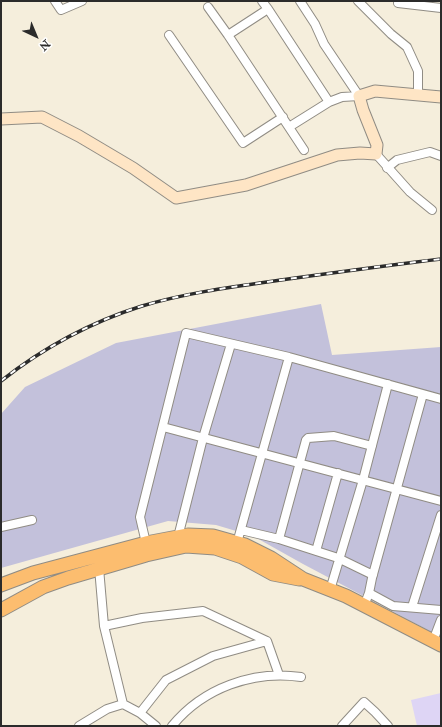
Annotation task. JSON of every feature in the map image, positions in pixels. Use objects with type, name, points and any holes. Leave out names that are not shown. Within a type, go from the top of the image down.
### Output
[{"type":"main road","points":[[3,583],[33,573],[146,543],[188,536],[239,537],[245,545],[271,558],[303,579],[364,606],[437,643]]},
{"type":"main road","points":[[1,610],[43,587],[99,568],[186,546],[215,548],[242,557],[274,574],[303,579]]},
{"type":"street","points":[[55,1],[61,10],[82,1]]},
{"type":"street","points":[[262,1],[329,102]]},
{"type":"street","points":[[300,1],[324,44],[359,96],[377,145],[376,154],[410,192],[432,210]]},
{"type":"street","points":[[358,1],[391,34],[407,46],[418,71],[418,95]]},
{"type":"street","points":[[398,3],[441,8]]},
{"type":"street","points":[[208,7],[304,150]]},
{"type":"street","points":[[228,35],[268,9]]},
{"type":"street","points":[[169,35],[243,143],[283,117]]},
{"type":"street","points":[[289,128],[329,102],[342,97],[359,96],[375,91],[441,98]]},
{"type":"street","points":[[1,119],[42,117],[79,136],[134,168],[176,198],[246,185],[337,155],[360,153],[376,154]]},
{"type":"street","points":[[387,168],[397,160],[430,152],[441,156]]},
{"type":"street","points":[[146,543],[140,517],[186,333],[289,357],[441,399]]},
{"type":"street","points":[[178,537],[203,438],[231,344]]},
{"type":"street","points":[[289,357],[239,537],[279,539],[338,558],[373,575]]},
{"type":"street","points":[[330,590],[338,558],[363,480],[388,384]]},
{"type":"street","points":[[364,606],[369,593],[423,394]]},
{"type":"street","points":[[163,427],[441,501]]},
{"type":"street","points":[[279,539],[306,440],[308,438],[334,436],[372,446]]},
{"type":"street","points":[[316,551],[338,474]]},
{"type":"street","points":[[412,607],[441,515]]},
{"type":"street","points":[[1,527],[32,520]]},
{"type":"street","points":[[99,568],[104,626],[123,704]]},
{"type":"street","points":[[369,593],[393,606],[441,610]]},
{"type":"street","points":[[104,626],[142,618],[203,611],[267,641],[279,675]]},
{"type":"street","points":[[437,643],[441,620]]},
{"type":"street","points":[[140,713],[166,680],[213,656],[267,641]]},
{"type":"street","points":[[172,726],[193,705],[227,685],[253,678],[279,675],[301,677]]},
{"type":"street","points":[[342,726],[364,702],[388,726]]},
{"type":"street","points":[[79,726],[107,709],[123,704],[140,713],[156,726]]},
{"type":"shaded area","points":[[321,304],[332,355],[441,347],[441,637],[253,536],[216,525],[168,521],[1,568],[1,414],[25,387],[116,343]]},
{"type":"shaded area","points":[[441,693],[441,726],[417,726],[411,700]]},
{"type":"railway","points":[[1,381],[17,369],[68,337],[123,312],[160,301],[233,287],[441,259]]}]
